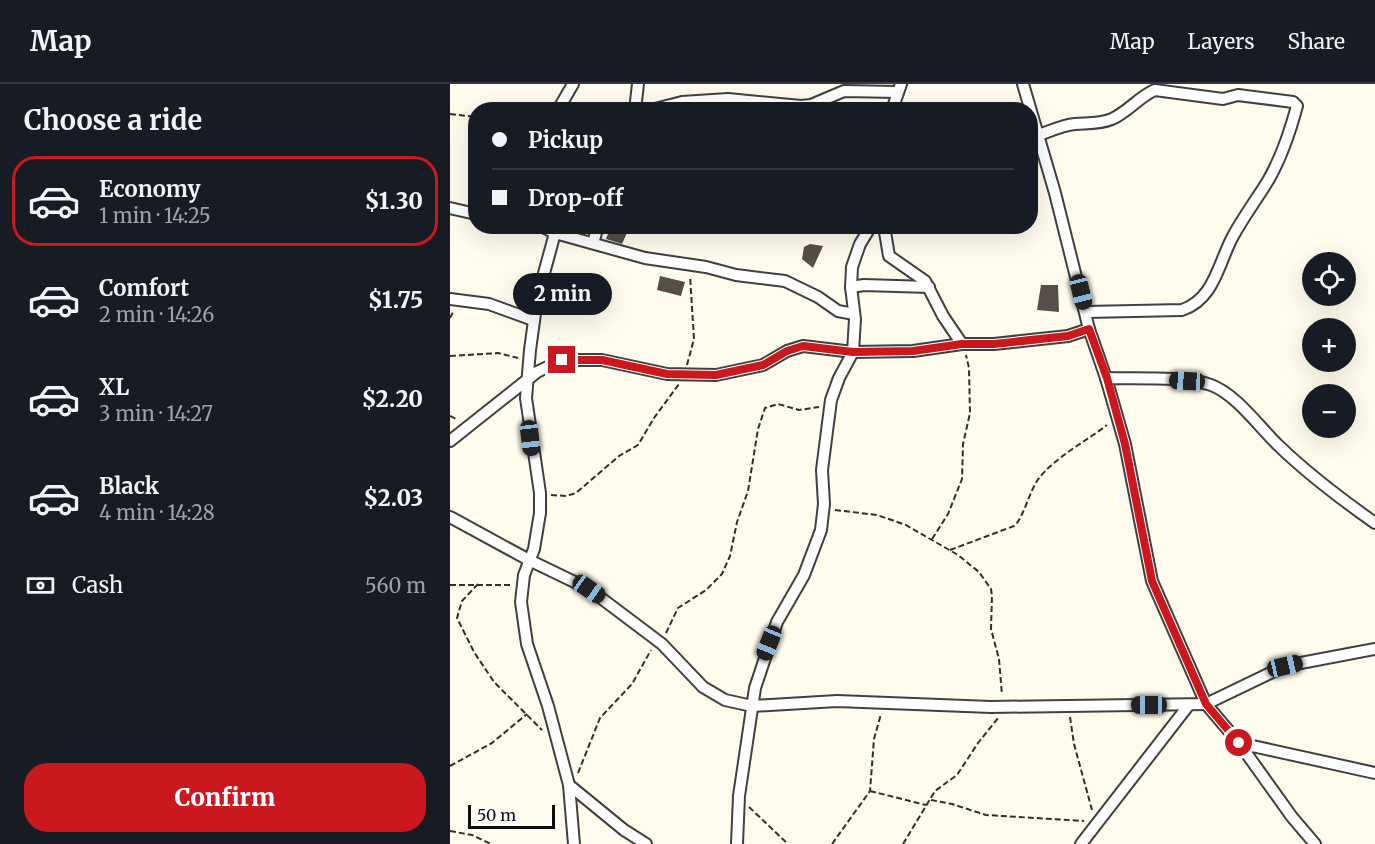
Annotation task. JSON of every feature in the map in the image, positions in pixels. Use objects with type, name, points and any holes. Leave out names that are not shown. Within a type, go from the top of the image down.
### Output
[{"type":"street","points":[[563,102],[573,84]]},
{"type":"street","points":[[636,102],[638,84]]},
{"type":"street","points":[[1023,84],[1029,102]]},
{"type":"street","points":[[817,102],[834,93],[844,91],[899,88]]},
{"type":"street","points":[[1039,135],[1073,124],[1090,124],[1110,120],[1133,107],[1147,93],[1155,90],[1223,99],[1238,95],[1293,102],[1297,106],[1288,140],[1271,176],[1232,237],[1213,284],[1195,306],[1182,310],[1086,312]]},
{"type":"street","points":[[682,102],[728,99],[759,102]]},
{"type":"street","points":[[1038,132],[1089,329],[1107,378],[1116,418],[1125,444],[1152,581],[1206,704],[1239,743],[1292,817],[1315,844]]},
{"type":"street","points":[[450,208],[468,212]]},
{"type":"street","points":[[555,234],[533,320],[527,380],[529,425],[540,493],[538,529],[522,586],[522,617],[527,645],[542,686],[569,785],[574,844]]},
{"type":"street","points":[[559,234],[645,258],[706,267],[736,275],[790,282],[838,311],[854,314]]},
{"type":"street","points":[[593,243],[596,234]]},
{"type":"street","points":[[737,844],[739,796],[752,706],[761,663],[777,622],[804,575],[820,530],[824,508],[822,470],[831,400],[839,378],[853,352],[854,314],[851,287],[855,258],[867,234]]},
{"type":"street","points":[[885,234],[889,256],[922,278],[962,344]]},
{"type":"street","points":[[851,287],[864,285],[928,287]]},
{"type":"street","points":[[450,299],[497,306],[533,320]]},
{"type":"street","points":[[450,441],[527,380],[557,361],[602,360],[650,372],[716,375],[763,365],[787,351],[803,346],[853,352],[913,351],[962,344],[994,344],[1068,336],[1089,329]]},
{"type":"street","points":[[1107,378],[1187,381],[1212,385],[1234,400],[1278,446],[1325,488],[1375,523]]},
{"type":"street","points":[[450,517],[529,560],[589,589],[659,642],[711,692],[725,700],[752,706],[837,701],[1003,707],[1188,706],[1206,704],[1285,666],[1375,649]]},
{"type":"street","points":[[1081,844],[1095,822],[1135,776],[1188,706]]},
{"type":"street","points":[[1239,743],[1375,773]]},
{"type":"street","points":[[569,785],[624,830],[646,844]]},
{"type":"path","points":[[450,114],[468,116]]},
{"type":"path","points":[[540,493],[566,496],[576,493],[618,456],[638,445],[654,418],[675,391],[693,339],[691,277],[681,263]]},
{"type":"path","points":[[932,539],[948,514],[962,479],[963,444],[968,427],[970,388],[968,361],[962,344]]},
{"type":"path","points":[[450,356],[498,353],[529,363]]},
{"type":"path","points":[[569,785],[574,783],[600,718],[632,684],[678,608],[706,590],[722,574],[730,556],[737,522],[747,491],[758,429],[765,408],[778,404],[807,410],[831,400]]},
{"type":"path","points":[[950,550],[1014,526],[1019,522],[1030,494],[1048,468],[1116,418]]},
{"type":"path","points":[[824,508],[877,515],[906,525],[950,550],[979,572],[991,589],[991,629],[999,659],[1002,713],[962,768],[935,791],[903,844]]},
{"type":"path","points":[[478,584],[462,601],[458,618],[474,652],[494,682],[556,742]]},
{"type":"path","points":[[450,585],[522,586]]},
{"type":"path","points":[[832,844],[870,791],[877,723],[887,704]]},
{"type":"path","points":[[931,800],[986,815],[1095,822],[1074,744],[1069,705]]},
{"type":"path","points":[[450,766],[492,743],[527,714]]},
{"type":"path","points":[[870,791],[926,805]]},
{"type":"path","points":[[739,796],[788,844]]},
{"type":"path","points":[[450,831],[472,835],[491,844]]},
{"type":"building","points":[[608,234],[626,234],[622,244],[606,239]]},
{"type":"building","points":[[810,244],[823,246],[813,268],[802,259],[804,247]]},
{"type":"building","points":[[660,276],[685,282],[681,296],[657,290]]},
{"type":"building","points":[[1041,285],[1058,285],[1059,312],[1037,310]]},
{"type":"route","points":[[562,360],[602,360],[650,372],[716,375],[763,365],[787,351],[803,346],[853,352],[913,351],[962,344],[983,345],[1068,336],[1089,329],[1107,378],[1116,418],[1125,444],[1152,581],[1206,704],[1239,743]]}]
